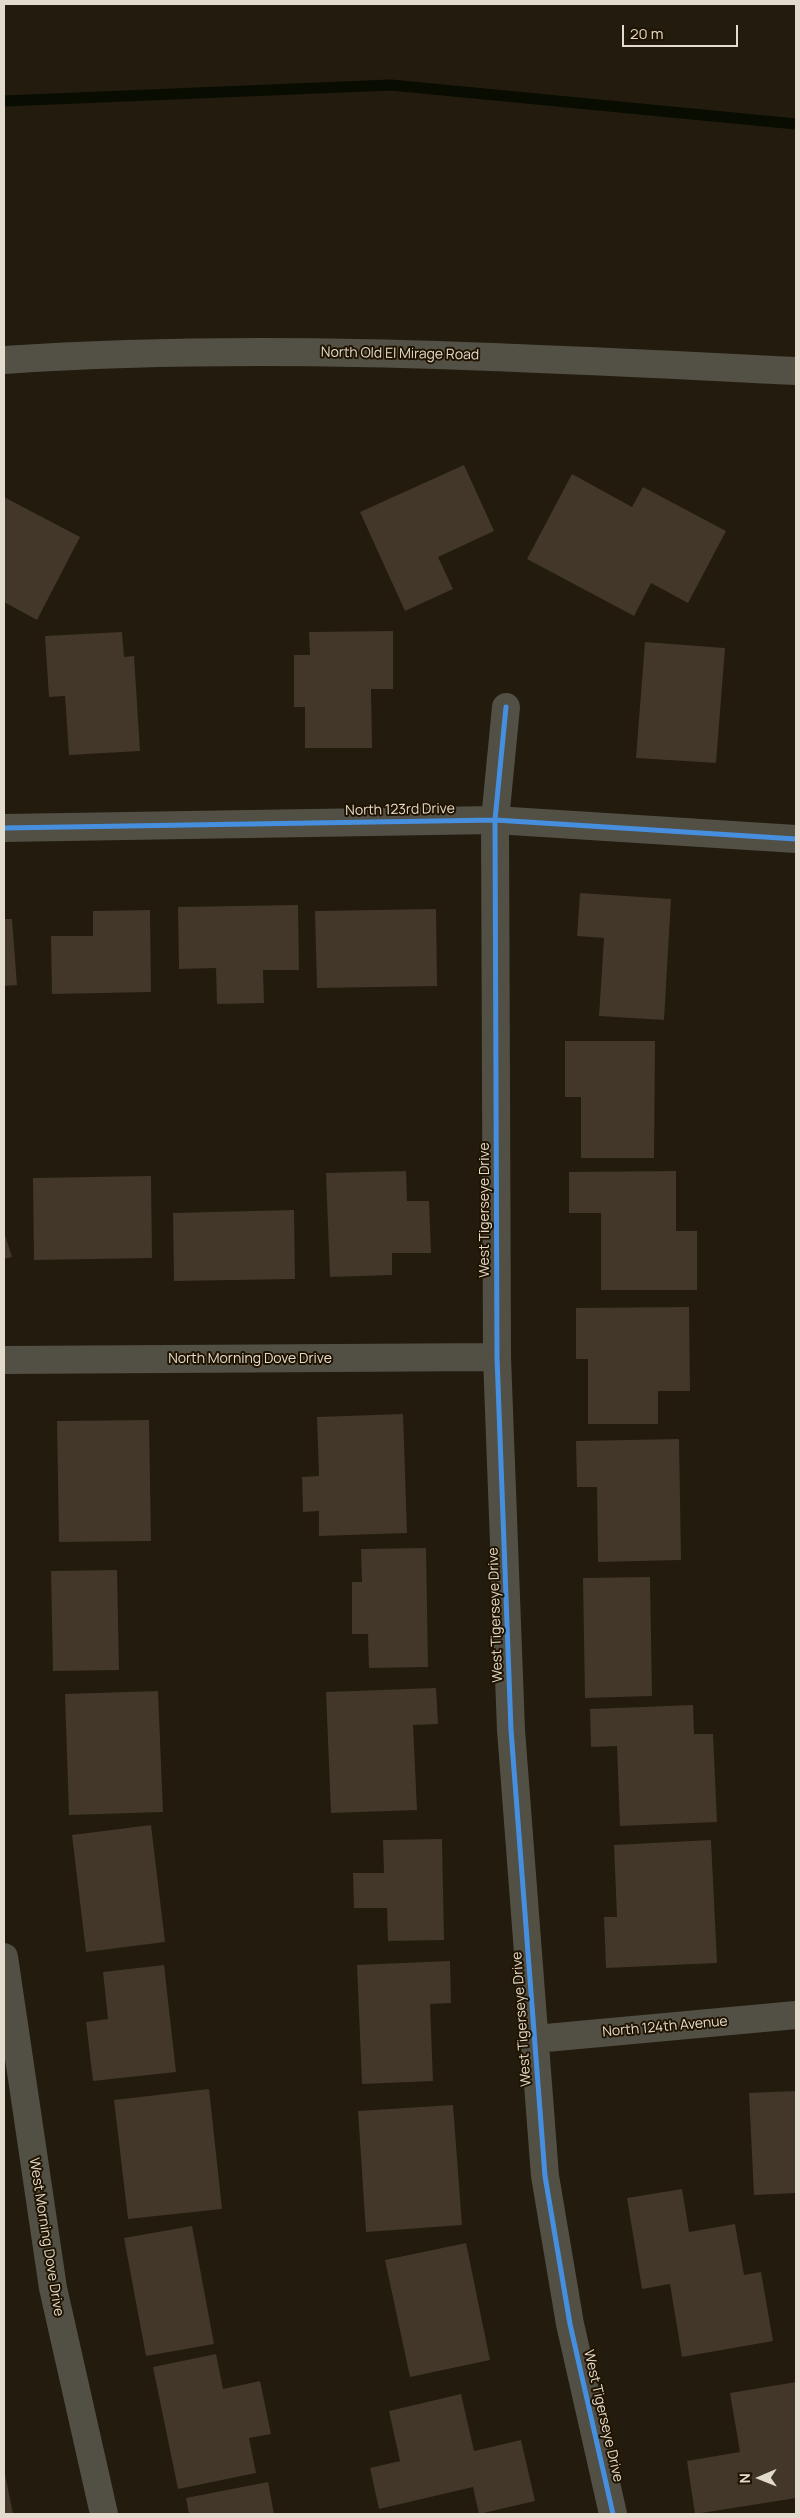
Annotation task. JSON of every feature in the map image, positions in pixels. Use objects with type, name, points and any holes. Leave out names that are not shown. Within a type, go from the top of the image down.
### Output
[{"type":"street","name":"North Old El Mirage Road","points":[[4,360],[62,356],[266,353],[446,355],[796,371]]},
{"type":"street","name":"West Tigerseye Drive","points":[[506,707],[495,820],[497,1357],[511,1730],[546,2185],[570,2324],[613,2514]]},
{"type":"street","name":"North 123rd Drive","points":[[4,828],[495,820],[796,839]]},
{"type":"street","name":"North Morning Dove Drive","points":[[4,1360],[497,1357]]},
{"type":"street","name":"West Morning Dove Drive","points":[[4,1957],[53,2288],[104,2514]]},
{"type":"street","name":"North 124th Avenue","points":[[535,2039],[796,2015]]},
{"type":"building","points":[[464,465],[494,531],[438,557],[453,589],[405,611],[360,512]]},
{"type":"building","points":[[572,474],[632,507],[643,487],[726,531],[688,603],[651,583],[634,616],[527,559]]},
{"type":"building","points":[[4,497],[80,537],[37,620],[4,602]]},
{"type":"building","points":[[393,631],[393,689],[371,689],[372,748],[305,748],[305,707],[294,707],[294,655],[310,655],[309,632]]},
{"type":"building","points":[[122,632],[124,657],[134,656],[140,751],[69,755],[65,696],[49,697],[45,636]]},
{"type":"building","points":[[645,642],[725,648],[716,763],[636,758]]},
{"type":"building","points":[[580,893],[671,899],[664,1020],[599,1016],[604,938],[577,936]]},
{"type":"building","points":[[298,905],[299,970],[263,970],[264,1003],[217,1004],[216,968],[179,969],[178,907]]},
{"type":"building","points":[[436,909],[437,986],[317,988],[315,911]]},
{"type":"building","points":[[150,910],[151,992],[52,994],[51,936],[93,936],[93,911]]},
{"type":"building","points":[[4,919],[12,919],[17,985],[4,986]]},
{"type":"building","points":[[565,1041],[655,1041],[654,1158],[581,1158],[581,1097],[565,1097]]},
{"type":"building","points":[[406,1171],[407,1201],[429,1201],[431,1253],[392,1253],[392,1275],[330,1277],[326,1173]]},
{"type":"building","points":[[676,1171],[676,1231],[697,1231],[697,1290],[601,1290],[601,1213],[569,1213],[569,1172]]},
{"type":"building","points":[[151,1176],[152,1258],[34,1260],[33,1178]]},
{"type":"building","points":[[294,1210],[295,1279],[174,1281],[173,1213]]},
{"type":"building","points":[[4,1232],[12,1257],[4,1259]]},
{"type":"building","points":[[689,1307],[690,1391],[658,1391],[658,1424],[588,1424],[588,1359],[576,1359],[576,1308]]},
{"type":"building","points":[[403,1414],[407,1533],[319,1536],[319,1511],[303,1512],[302,1477],[319,1476],[317,1417]]},
{"type":"building","points":[[149,1420],[151,1541],[59,1542],[57,1421]]},
{"type":"building","points":[[679,1439],[681,1560],[598,1562],[597,1487],[577,1487],[576,1441]]},
{"type":"building","points":[[426,1548],[428,1667],[369,1668],[368,1634],[352,1634],[352,1582],[362,1582],[361,1549]]},
{"type":"building","points":[[117,1570],[119,1670],[53,1671],[51,1571]]},
{"type":"building","points":[[650,1577],[652,1696],[585,1698],[583,1578]]},
{"type":"building","points":[[436,1688],[438,1724],[413,1725],[417,1810],[331,1813],[326,1692]]},
{"type":"building","points":[[158,1691],[163,1812],[69,1815],[65,1694]]},
{"type":"building","points":[[693,1705],[694,1734],[713,1734],[717,1822],[620,1826],[617,1746],[591,1747],[590,1709]]},
{"type":"building","points":[[151,1825],[165,1942],[86,1952],[72,1835]]},
{"type":"building","points":[[442,1839],[444,1940],[388,1941],[387,1908],[354,1908],[353,1873],[384,1873],[383,1840]]},
{"type":"building","points":[[711,1840],[717,1963],[606,1968],[604,1917],[617,1917],[614,1845]]},
{"type":"building","points":[[450,1961],[451,2003],[430,2004],[433,2081],[362,2084],[357,1965]]},
{"type":"building","points":[[164,1965],[176,2072],[93,2081],[86,2022],[108,2019],[103,1972]]},
{"type":"building","points":[[209,2089],[222,2209],[128,2219],[114,2100]]},
{"type":"building","points":[[796,2091],[796,2193],[754,2195],[749,2093]]},
{"type":"building","points":[[453,2105],[462,2225],[366,2232],[358,2111]]},
{"type":"building","points":[[682,2189],[689,2232],[735,2224],[744,2275],[761,2272],[773,2341],[682,2357],[670,2284],[642,2289],[627,2198]]},
{"type":"building","points":[[192,2226],[214,2344],[146,2356],[124,2238]]},
{"type":"building","points":[[466,2243],[490,2360],[410,2377],[385,2260]]},
{"type":"building","points":[[216,2354],[223,2389],[260,2381],[271,2434],[249,2438],[256,2473],[178,2489],[153,2367]]},
{"type":"building","points":[[796,2382],[796,2498],[695,2514],[687,2461],[740,2452],[730,2393]]},
{"type":"building","points":[[461,2394],[474,2451],[521,2440],[535,2501],[479,2514],[473,2487],[379,2509],[370,2468],[400,2461],[389,2411]]},
{"type":"building","points":[[5,2474],[13,2514],[4,2514]]},
{"type":"building","points":[[268,2482],[274,2514],[189,2514],[186,2498]]},
{"type":"waterway","points":[[4,101],[391,85],[796,124]]},
{"type":"cycle path","points":[[506,707],[495,820],[497,1357],[511,1730],[545,2176],[570,2324],[613,2514]]},
{"type":"cycle path","points":[[4,828],[495,820],[796,839]]}]
